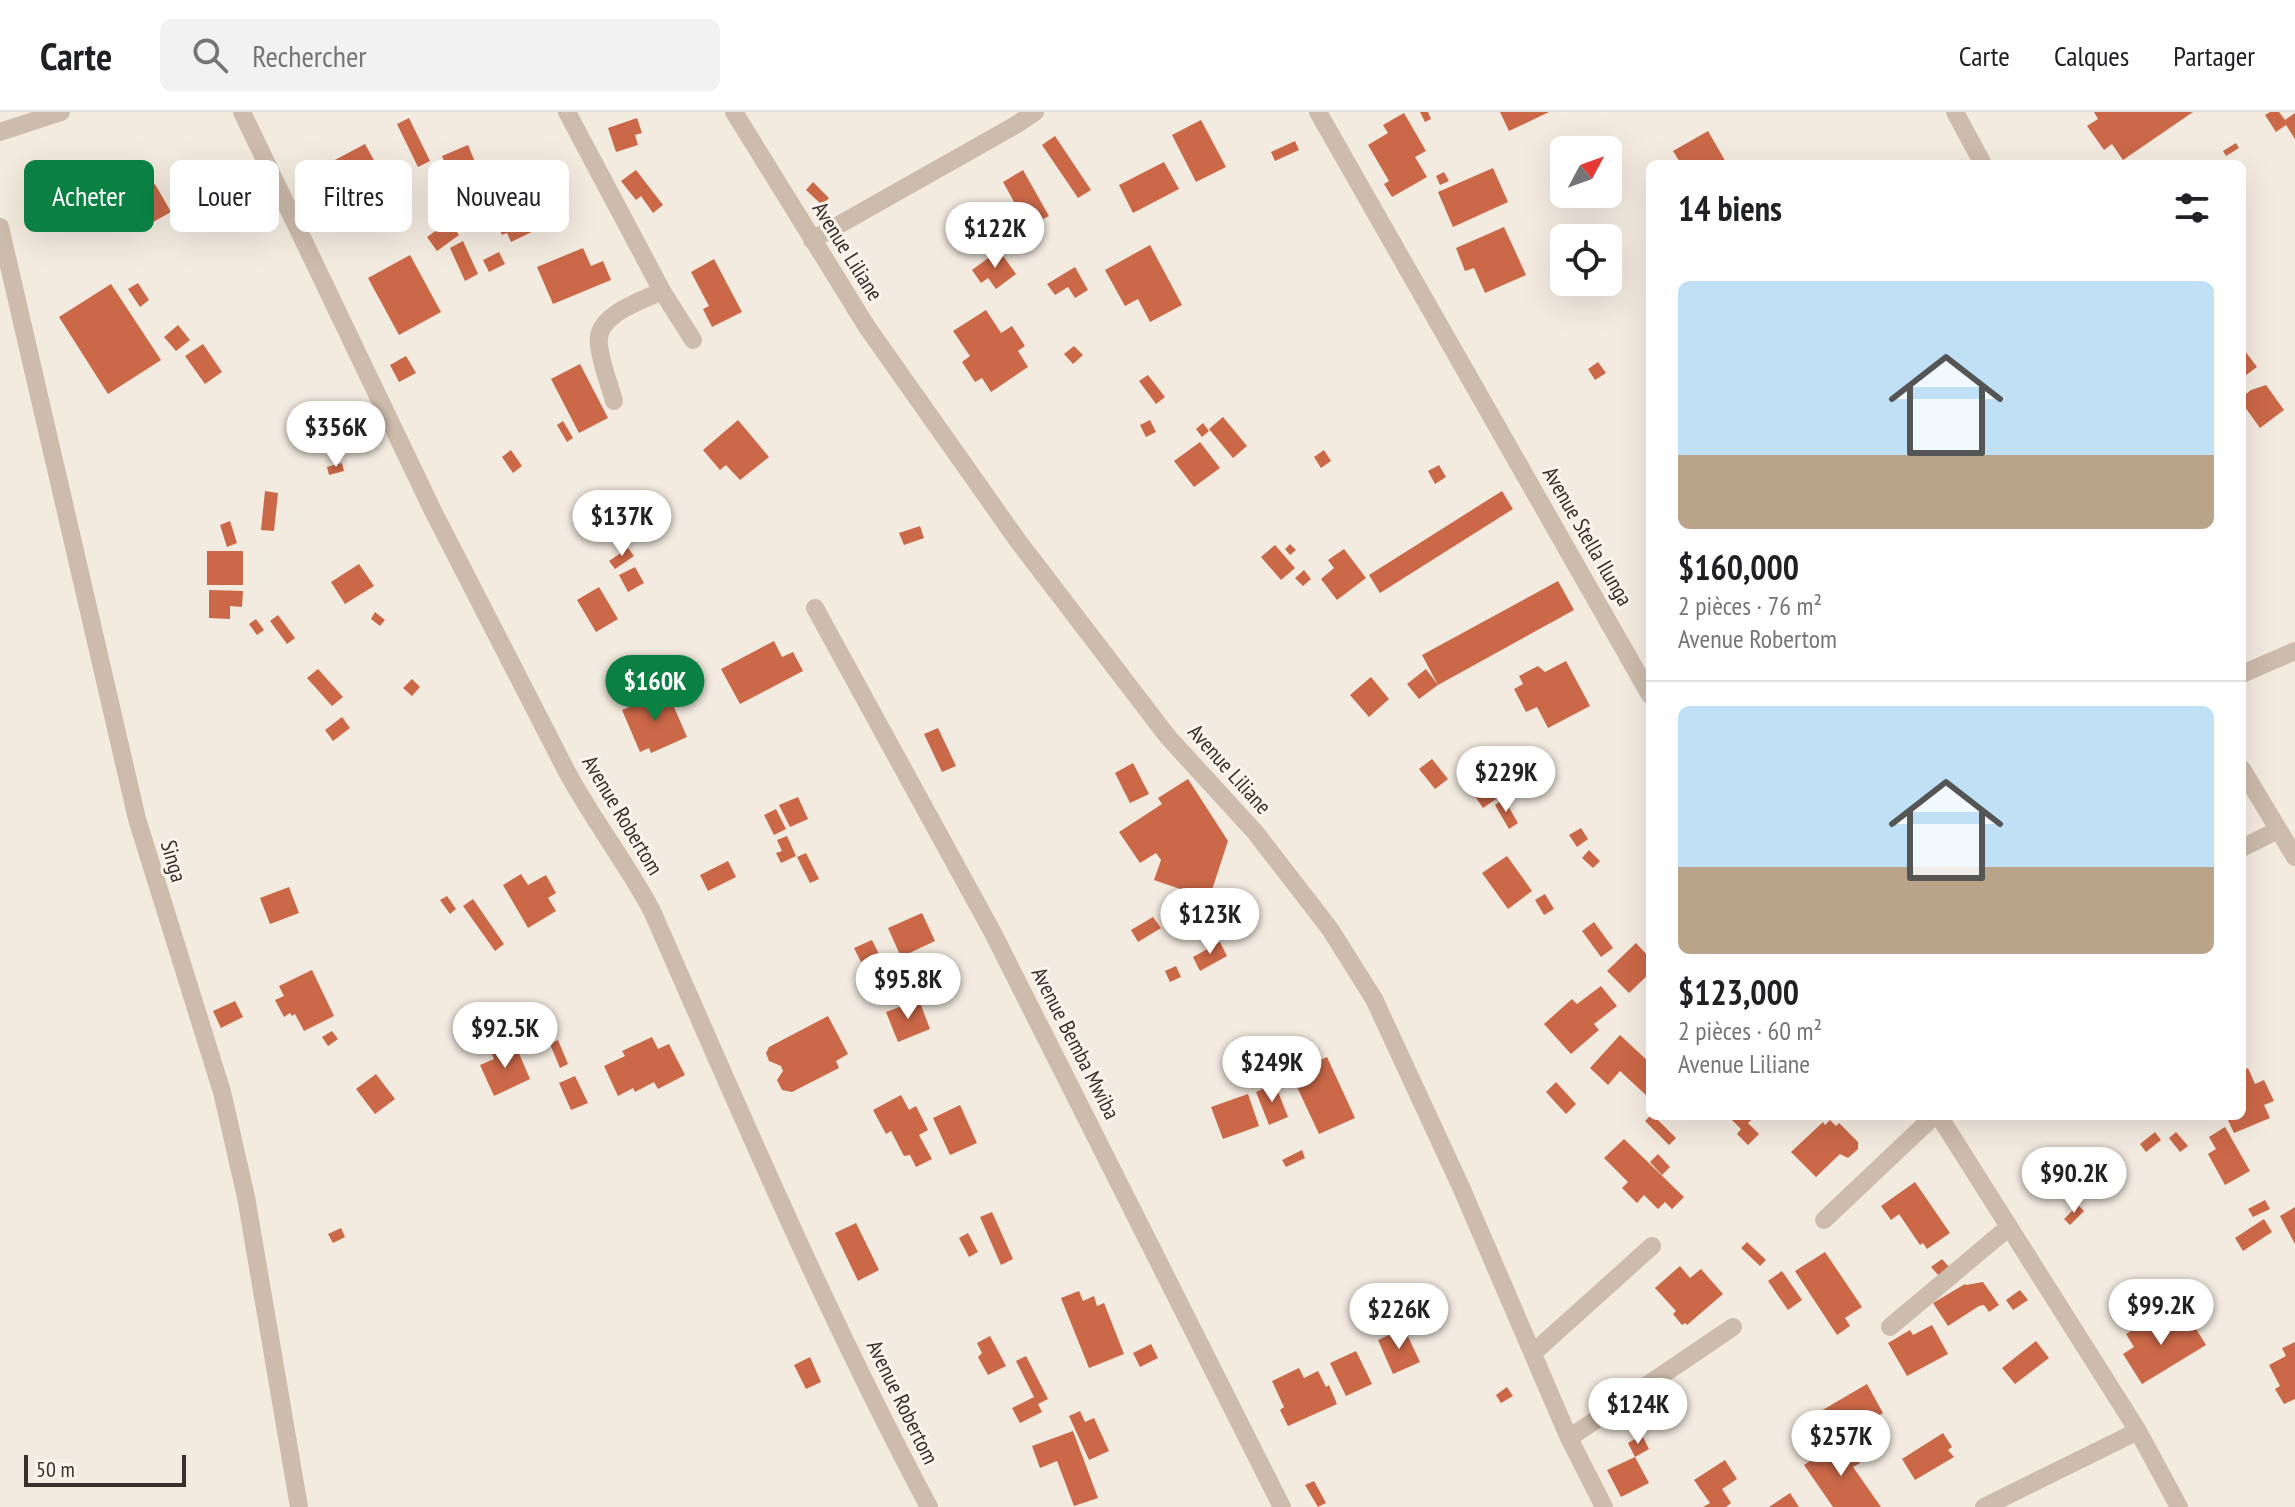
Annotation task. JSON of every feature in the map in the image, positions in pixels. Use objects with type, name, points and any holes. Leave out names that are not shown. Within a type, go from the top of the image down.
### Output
[{"type":"street","points":[[0,132],[61,112]]},
{"type":"street","name":"Avenue Robertom","points":[[242,112],[433,511],[581,797],[652,911],[780,1202],[895,1444],[929,1507]]},
{"type":"street","points":[[567,112],[662,291],[693,340]]},
{"type":"street","name":"Avenue Liliane","points":[[734,112],[867,327],[1018,541],[1168,737],[1255,832],[1330,929],[1374,999],[1461,1187],[1569,1438],[1604,1507]]},
{"type":"street","points":[[812,240],[1035,112]]},
{"type":"street","name":"Avenue Stella Ilunga","points":[[1318,112],[1646,688]]},
{"type":"street","points":[[1955,112],[1981,160]]},
{"type":"street","name":"Singa","points":[[0,227],[137,819],[222,1092],[243,1182],[299,1507]]},
{"type":"street","points":[[614,401],[598,343],[600,330],[611,317],[662,291]]},
{"type":"street","name":"Avenue Bemba Mwiba","points":[[815,608],[993,933],[1282,1507]]},
{"type":"street","points":[[2246,672],[2295,651]]},
{"type":"street","points":[[2246,776],[2295,857]]},
{"type":"street","points":[[2246,846],[2278,830]]},
{"type":"street","points":[[1824,1220],[1932,1120]]},
{"type":"street","points":[[1939,1120],[2138,1431],[2179,1507]]},
{"type":"street","points":[[1890,1327],[2009,1227]]},
{"type":"street","points":[[1533,1353],[1652,1246]]},
{"type":"street","points":[[1569,1438],[1733,1327]]},
{"type":"street","points":[[1984,1507],[2138,1431]]},
{"type":"building","points":[[1420,112],[1428,112],[1431,119],[1425,122]]},
{"type":"building","points":[[1500,112],[1549,112],[1509,131]]},
{"type":"building","points":[[2094,112],[2193,112],[2123,160],[2112,144],[2104,150],[2087,126],[2098,119]]},
{"type":"building","points":[[2279,112],[2285,120],[2295,113],[2295,139],[2286,125],[2276,132],[2265,115]]},
{"type":"building","points":[[1404,113],[1426,151],[1415,157],[1427,177],[1392,197],[1384,184],[1389,181],[1368,145],[1388,133],[1383,125]]},
{"type":"building","points":[[409,118],[428,162],[418,167],[397,124]]},
{"type":"building","points":[[637,118],[642,133],[635,135],[638,145],[616,152],[608,128]]},
{"type":"building","points":[[1201,120],[1226,167],[1196,182],[1172,135]]},
{"type":"building","points":[[1708,131],[1725,160],[1679,160],[1673,151]]},
{"type":"building","points":[[1055,136],[1091,190],[1078,198],[1042,145]]},
{"type":"building","points":[[1295,141],[1299,150],[1275,161],[1271,152]]},
{"type":"building","points":[[2236,143],[2239,148],[2226,156],[2223,151]]},
{"type":"building","points":[[365,144],[374,160],[335,160]]},
{"type":"building","points":[[468,145],[474,160],[444,160],[442,156]]},
{"type":"building","points":[[1164,162],[1179,189],[1133,213],[1119,185]]},
{"type":"building","points":[[1493,168],[1508,202],[1453,227],[1438,192]]},
{"type":"building","points":[[636,170],[663,205],[653,213],[641,196],[636,200],[621,181]]},
{"type":"building","points":[[1023,170],[1049,216],[1028,227],[1003,182]]},
{"type":"building","points":[[1444,172],[1449,181],[1440,185],[1436,176]]},
{"type":"building","points":[[813,182],[829,198],[822,205],[806,190]]},
{"type":"building","points":[[154,185],[170,213],[154,222]]},
{"type":"building","points":[[1504,227],[1526,275],[1485,293],[1474,268],[1465,271],[1456,248]]},
{"type":"building","points":[[434,232],[457,232],[459,235],[437,251],[427,237]]},
{"type":"building","points":[[501,232],[532,232],[511,242],[507,233],[502,235]]},
{"type":"building","points":[[463,241],[478,274],[465,281],[450,248]]},
{"type":"building","points":[[1150,245],[1182,305],[1150,322],[1138,299],[1125,306],[1105,270]]},
{"type":"building","points":[[583,248],[591,266],[603,261],[611,280],[553,304],[537,267]]},
{"type":"building","points":[[999,250],[1016,274],[996,289],[988,278],[981,283],[972,270]]},
{"type":"building","points":[[499,252],[505,264],[489,272],[483,260]]},
{"type":"building","points":[[410,255],[441,312],[399,335],[368,278]]},
{"type":"building","points":[[714,259],[742,312],[712,327],[703,309],[709,306],[691,272]]},
{"type":"building","points":[[1075,267],[1088,290],[1075,298],[1068,287],[1055,295],[1047,284]]},
{"type":"building","points":[[138,283],[149,300],[140,307],[128,289]]},
{"type":"building","points":[[111,284],[161,360],[108,394],[59,317]]},
{"type":"building","points":[[986,310],[1001,333],[1012,326],[1025,346],[1018,351],[1028,367],[991,392],[982,378],[975,382],[962,362],[970,356],[953,331]]},
{"type":"building","points":[[178,325],[190,340],[176,351],[164,337]]},
{"type":"building","points":[[203,344],[222,372],[205,384],[185,356]]},
{"type":"building","points":[[1074,346],[1083,355],[1073,364],[1064,354]]},
{"type":"building","points":[[2246,352],[2257,367],[2246,375]]},
{"type":"building","points":[[406,356],[416,373],[399,382],[390,365]]},
{"type":"building","points":[[1598,362],[1606,373],[1595,380],[1588,369]]},
{"type":"building","points":[[580,364],[608,418],[579,433],[551,379]]},
{"type":"building","points":[[1148,375],[1165,397],[1156,404],[1139,381]]},
{"type":"building","points":[[2266,385],[2284,410],[2260,428],[2246,409],[2246,394]]},
{"type":"building","points":[[1223,417],[1247,446],[1233,458],[1209,429]]},
{"type":"building","points":[[738,420],[769,457],[740,480],[726,465],[720,470],[703,450]]},
{"type":"building","points":[[1150,420],[1156,432],[1146,437],[1140,425]]},
{"type":"building","points":[[563,421],[573,438],[567,442],[557,425]]},
{"type":"building","points":[[1203,423],[1209,431],[1202,437],[1196,429]]},
{"type":"building","points":[[1200,442],[1220,468],[1194,487],[1174,461]]},
{"type":"building","points":[[511,450],[522,466],[513,473],[502,457]]},
{"type":"building","points":[[1324,450],[1331,461],[1321,468],[1314,457]]},
{"type":"building","points":[[342,463],[344,471],[329,475],[327,467]]},
{"type":"building","points":[[1439,465],[1446,477],[1435,484],[1428,471]]},
{"type":"building","points":[[265,491],[278,493],[274,531],[261,530]]},
{"type":"building","points":[[1502,491],[1513,509],[1380,593],[1369,575]]},
{"type":"building","points":[[230,521],[237,543],[227,547],[220,525]]},
{"type":"building","points":[[920,526],[924,538],[904,545],[899,533]]},
{"type":"building","points":[[1290,544],[1296,550],[1290,555],[1285,549]]},
{"type":"building","points":[[1275,545],[1295,568],[1281,580],[1261,557]]},
{"type":"building","points":[[628,548],[634,556],[615,569],[609,561]]},
{"type":"building","points":[[1344,549],[1366,578],[1337,600],[1321,579],[1334,568],[1328,560]]},
{"type":"building","points":[[207,551],[243,551],[243,585],[207,585]]},
{"type":"building","points":[[359,564],[374,586],[345,604],[331,582]]},
{"type":"building","points":[[635,567],[644,583],[628,592],[619,575]]},
{"type":"building","points":[[1304,570],[1311,579],[1303,586],[1295,578]]},
{"type":"building","points":[[1558,581],[1574,610],[1438,685],[1422,655]]},
{"type":"building","points":[[599,587],[618,619],[596,632],[577,600]]},
{"type":"building","points":[[209,590],[243,591],[242,607],[230,606],[230,619],[209,618]]},
{"type":"building","points":[[375,612],[385,620],[380,626],[371,619]]},
{"type":"building","points":[[278,615],[295,638],[287,644],[270,621]]},
{"type":"building","points":[[256,619],[264,630],[257,635],[249,624]]},
{"type":"building","points":[[774,641],[782,657],[793,652],[803,671],[740,704],[721,669]]},
{"type":"building","points":[[1566,661],[1590,706],[1548,728],[1537,707],[1526,712],[1514,689],[1523,684],[1519,676],[1538,666],[1545,672]]},
{"type":"building","points":[[318,669],[343,697],[332,706],[307,678]]},
{"type":"building","points":[[1426,669],[1438,685],[1419,699],[1407,684]]},
{"type":"building","points":[[1371,677],[1389,699],[1369,717],[1350,695]]},
{"type":"building","points":[[412,679],[420,687],[412,696],[403,688]]},
{"type":"building","points":[[681,686],[691,700],[683,704],[674,690]]},
{"type":"building","points":[[667,691],[687,737],[651,753],[649,748],[640,752],[622,710]]},
{"type":"building","points":[[342,717],[350,728],[333,741],[325,730]]},
{"type":"building","points":[[938,728],[956,766],[942,772],[924,734]]},
{"type":"building","points":[[1432,759],[1448,779],[1435,789],[1419,769]]},
{"type":"building","points":[[1133,763],[1149,794],[1130,803],[1115,773]]},
{"type":"building","points":[[1501,765],[1515,786],[1483,808],[1462,777],[1475,767],[1483,778]]},
{"type":"building","points":[[1188,779],[1228,841],[1209,899],[1154,880],[1161,860],[1156,853],[1140,863],[1119,832],[1162,804],[1158,798]]},
{"type":"building","points":[[798,797],[808,819],[790,827],[779,805]]},
{"type":"building","points":[[1504,799],[1518,823],[1509,829],[1495,805]]},
{"type":"building","points":[[776,809],[786,829],[774,835],[764,815]]},
{"type":"building","points":[[1581,828],[1588,839],[1577,847],[1569,835]]},
{"type":"building","points":[[787,836],[796,856],[781,863],[776,853],[782,851],[777,840]]},
{"type":"building","points":[[1589,850],[1600,861],[1593,868],[1582,858]]},
{"type":"building","points":[[806,853],[819,879],[810,883],[797,857]]},
{"type":"building","points":[[1507,856],[1532,891],[1508,909],[1482,873]]},
{"type":"building","points":[[728,861],[736,877],[708,891],[700,875]]},
{"type":"building","points":[[521,874],[528,885],[546,875],[556,893],[548,898],[556,911],[528,928],[503,885]]},
{"type":"building","points":[[289,887],[299,913],[270,924],[260,898]]},
{"type":"building","points":[[1545,894],[1554,909],[1544,915],[1535,900]]},
{"type":"building","points":[[447,896],[456,909],[450,914],[440,900]]},
{"type":"building","points":[[473,899],[504,944],[495,951],[463,906]]},
{"type":"building","points":[[922,913],[935,941],[901,957],[888,928]]},
{"type":"building","points":[[1153,917],[1161,928],[1138,942],[1131,930]]},
{"type":"building","points":[[1594,922],[1613,948],[1601,957],[1582,931]]},
{"type":"building","points":[[872,940],[879,954],[861,962],[854,948]]},
{"type":"building","points":[[1220,942],[1227,956],[1200,971],[1193,957]]},
{"type":"building","points":[[1636,943],[1646,954],[1646,977],[1629,993],[1607,971]]},
{"type":"building","points":[[1176,966],[1181,977],[1170,982],[1165,971]]},
{"type":"building","points":[[312,970],[334,1016],[304,1031],[295,1014],[284,1017],[275,1000],[284,996],[279,986]]},
{"type":"building","points":[[1601,986],[1617,1006],[1594,1024],[1599,1030],[1571,1054],[1544,1024],[1572,999],[1577,1004]]},
{"type":"building","points":[[919,1000],[930,1029],[898,1042],[886,1012]]},
{"type":"building","points":[[235,1001],[243,1017],[221,1028],[213,1011]]},
{"type":"building","points":[[828,1016],[848,1054],[836,1061],[839,1068],[792,1092],[782,1090],[777,1080],[783,1071],[781,1066],[769,1061],[766,1053],[769,1047]]},
{"type":"building","points":[[332,1031],[338,1039],[328,1046],[322,1037]]},
{"type":"building","points":[[1620,1035],[1646,1059],[1646,1095],[1620,1071],[1608,1085],[1590,1068]]},
{"type":"building","points":[[652,1037],[658,1049],[669,1044],[685,1075],[658,1089],[654,1082],[635,1092],[633,1088],[618,1096],[604,1066],[625,1056],[622,1051]]},
{"type":"building","points":[[558,1040],[568,1064],[560,1068],[550,1044]]},
{"type":"building","points":[[514,1042],[530,1079],[494,1096],[480,1065],[494,1059],[491,1052]]},
{"type":"building","points":[[1327,1057],[1355,1118],[1319,1134],[1295,1077],[1302,1068]]},
{"type":"building","points":[[2246,1069],[2255,1084],[2264,1080],[2274,1101],[2264,1105],[2270,1118],[2234,1133],[2228,1120],[2246,1120]]},
{"type":"building","points":[[376,1074],[395,1099],[375,1114],[356,1089]]},
{"type":"building","points":[[575,1076],[588,1103],[571,1110],[559,1083]]},
{"type":"building","points":[[1556,1082],[1576,1104],[1566,1114],[1546,1092]]},
{"type":"building","points":[[1275,1084],[1288,1117],[1269,1125],[1256,1092]]},
{"type":"building","points":[[1248,1094],[1259,1126],[1223,1139],[1211,1107]]},
{"type":"building","points":[[901,1095],[909,1110],[916,1106],[928,1130],[919,1135],[932,1159],[916,1167],[910,1155],[904,1156],[891,1131],[886,1134],[873,1110]]},
{"type":"building","points":[[960,1105],[977,1143],[950,1155],[933,1118]]},
{"type":"building","points":[[1658,1120],[1676,1138],[1669,1145],[1645,1121]]},
{"type":"building","points":[[1732,1120],[1751,1120],[1748,1123],[1759,1134],[1748,1145],[1737,1134],[1741,1129]]},
{"type":"building","points":[[1830,1120],[1836,1126],[1839,1123],[1858,1142],[1858,1149],[1848,1158],[1840,1154],[1816,1177],[1791,1152],[1823,1122],[1825,1125]]},
{"type":"building","points":[[2225,1127],[2250,1171],[2225,1185],[2208,1154],[2216,1149],[2209,1137]]},
{"type":"building","points":[[2155,1132],[2161,1140],[2146,1152],[2140,1144]]},
{"type":"building","points":[[2176,1132],[2188,1146],[2180,1152],[2169,1138]]},
{"type":"building","points":[[1624,1139],[1684,1197],[1672,1209],[1665,1202],[1658,1209],[1644,1195],[1637,1203],[1622,1188],[1628,1182],[1604,1158]]},
{"type":"building","points":[[1302,1150],[1305,1158],[1286,1167],[1282,1160]]},
{"type":"building","points":[[1658,1154],[1670,1167],[1662,1175],[1650,1162]]},
{"type":"building","points":[[1915,1182],[1950,1233],[1927,1249],[1923,1243],[1920,1245],[1899,1214],[1891,1220],[1881,1206]]},
{"type":"building","points":[[2265,1200],[2270,1209],[2253,1217],[2248,1209]]},
{"type":"building","points":[[2078,1205],[2084,1211],[2070,1225],[2064,1219]]},
{"type":"building","points":[[2295,1207],[2295,1244],[2280,1216]]},
{"type":"building","points":[[992,1212],[1013,1259],[1001,1265],[980,1217]]},
{"type":"building","points":[[2264,1219],[2272,1232],[2243,1251],[2235,1238]]},
{"type":"building","points":[[856,1223],[879,1270],[858,1281],[835,1233]]},
{"type":"building","points":[[341,1228],[345,1237],[333,1243],[328,1234]]},
{"type":"building","points":[[968,1233],[978,1252],[969,1257],[959,1238]]},
{"type":"building","points":[[1747,1242],[1766,1260],[1760,1266],[1741,1248]]},
{"type":"building","points":[[1825,1252],[1862,1307],[1845,1318],[1850,1326],[1837,1335],[1795,1271]]},
{"type":"building","points":[[1942,1259],[1951,1269],[1940,1277],[1931,1267]]},
{"type":"building","points":[[1680,1266],[1690,1278],[1701,1269],[1723,1294],[1687,1325],[1682,1325],[1673,1314],[1676,1311],[1655,1288]]},
{"type":"building","points":[[1782,1271],[1802,1300],[1788,1310],[1768,1281]]},
{"type":"building","points":[[1983,1282],[1999,1305],[1989,1312],[1984,1305],[1979,1306],[1948,1326],[1933,1303],[1965,1284]]},
{"type":"building","points":[[2020,1290],[2028,1300],[2013,1310],[2006,1300]]},
{"type":"building","points":[[1079,1291],[1083,1301],[1094,1296],[1097,1306],[1104,1303],[1124,1354],[1089,1368],[1061,1298]]},
{"type":"building","points":[[2156,1315],[2165,1330],[2188,1316],[2206,1345],[2142,1384],[2123,1354],[2134,1347],[2126,1334]]},
{"type":"building","points":[[1932,1325],[1948,1354],[1907,1376],[1888,1343],[1910,1330],[1913,1335]]},
{"type":"building","points":[[1404,1328],[1420,1362],[1393,1374],[1378,1340]]},
{"type":"building","points":[[990,1336],[1006,1366],[988,1375],[978,1357],[982,1353],[977,1343]]},
{"type":"building","points":[[2036,1341],[2049,1358],[2015,1384],[2002,1368]]},
{"type":"building","points":[[2295,1342],[2295,1399],[2284,1404],[2275,1389],[2280,1386],[2269,1365],[2286,1356],[2282,1348]]},
{"type":"building","points":[[1151,1344],[1158,1358],[1140,1367],[1133,1353]]},
{"type":"building","points":[[1356,1351],[1372,1384],[1346,1396],[1330,1363]]},
{"type":"building","points":[[1026,1356],[1048,1399],[1038,1404],[1042,1412],[1020,1423],[1012,1408],[1034,1397],[1016,1361]]},
{"type":"building","points":[[810,1357],[821,1382],[806,1389],[794,1365]]},
{"type":"building","points":[[1299,1368],[1304,1378],[1318,1371],[1326,1387],[1329,1385],[1337,1404],[1288,1426],[1280,1410],[1284,1407],[1272,1381]]},
{"type":"building","points":[[1867,1384],[1883,1413],[1842,1436],[1814,1415]]},
{"type":"building","points":[[1507,1387],[1513,1396],[1501,1403],[1496,1395]]},
{"type":"building","points":[[1080,1411],[1085,1422],[1094,1418],[1109,1451],[1089,1460],[1069,1416]]},
{"type":"building","points":[[1073,1431],[1098,1498],[1074,1506],[1057,1461],[1040,1468],[1032,1446]]},
{"type":"building","points":[[1943,1433],[1952,1447],[1948,1450],[1954,1457],[1915,1480],[1902,1459]]},
{"type":"building","points":[[1642,1435],[1649,1449],[1635,1457],[1628,1443]]},
{"type":"building","points":[[1843,1439],[1860,1463],[1853,1467],[1881,1507],[1833,1507],[1804,1465]]},
{"type":"building","points":[[1635,1457],[1649,1483],[1621,1497],[1607,1470]]},
{"type":"building","points":[[1725,1460],[1737,1479],[1722,1489],[1731,1503],[1726,1507],[1703,1507],[1710,1503],[1694,1480]]},
{"type":"building","points":[[1314,1481],[1326,1503],[1318,1507],[1305,1485]]},
{"type":"building","points":[[1790,1493],[1799,1507],[1769,1507]]}]
